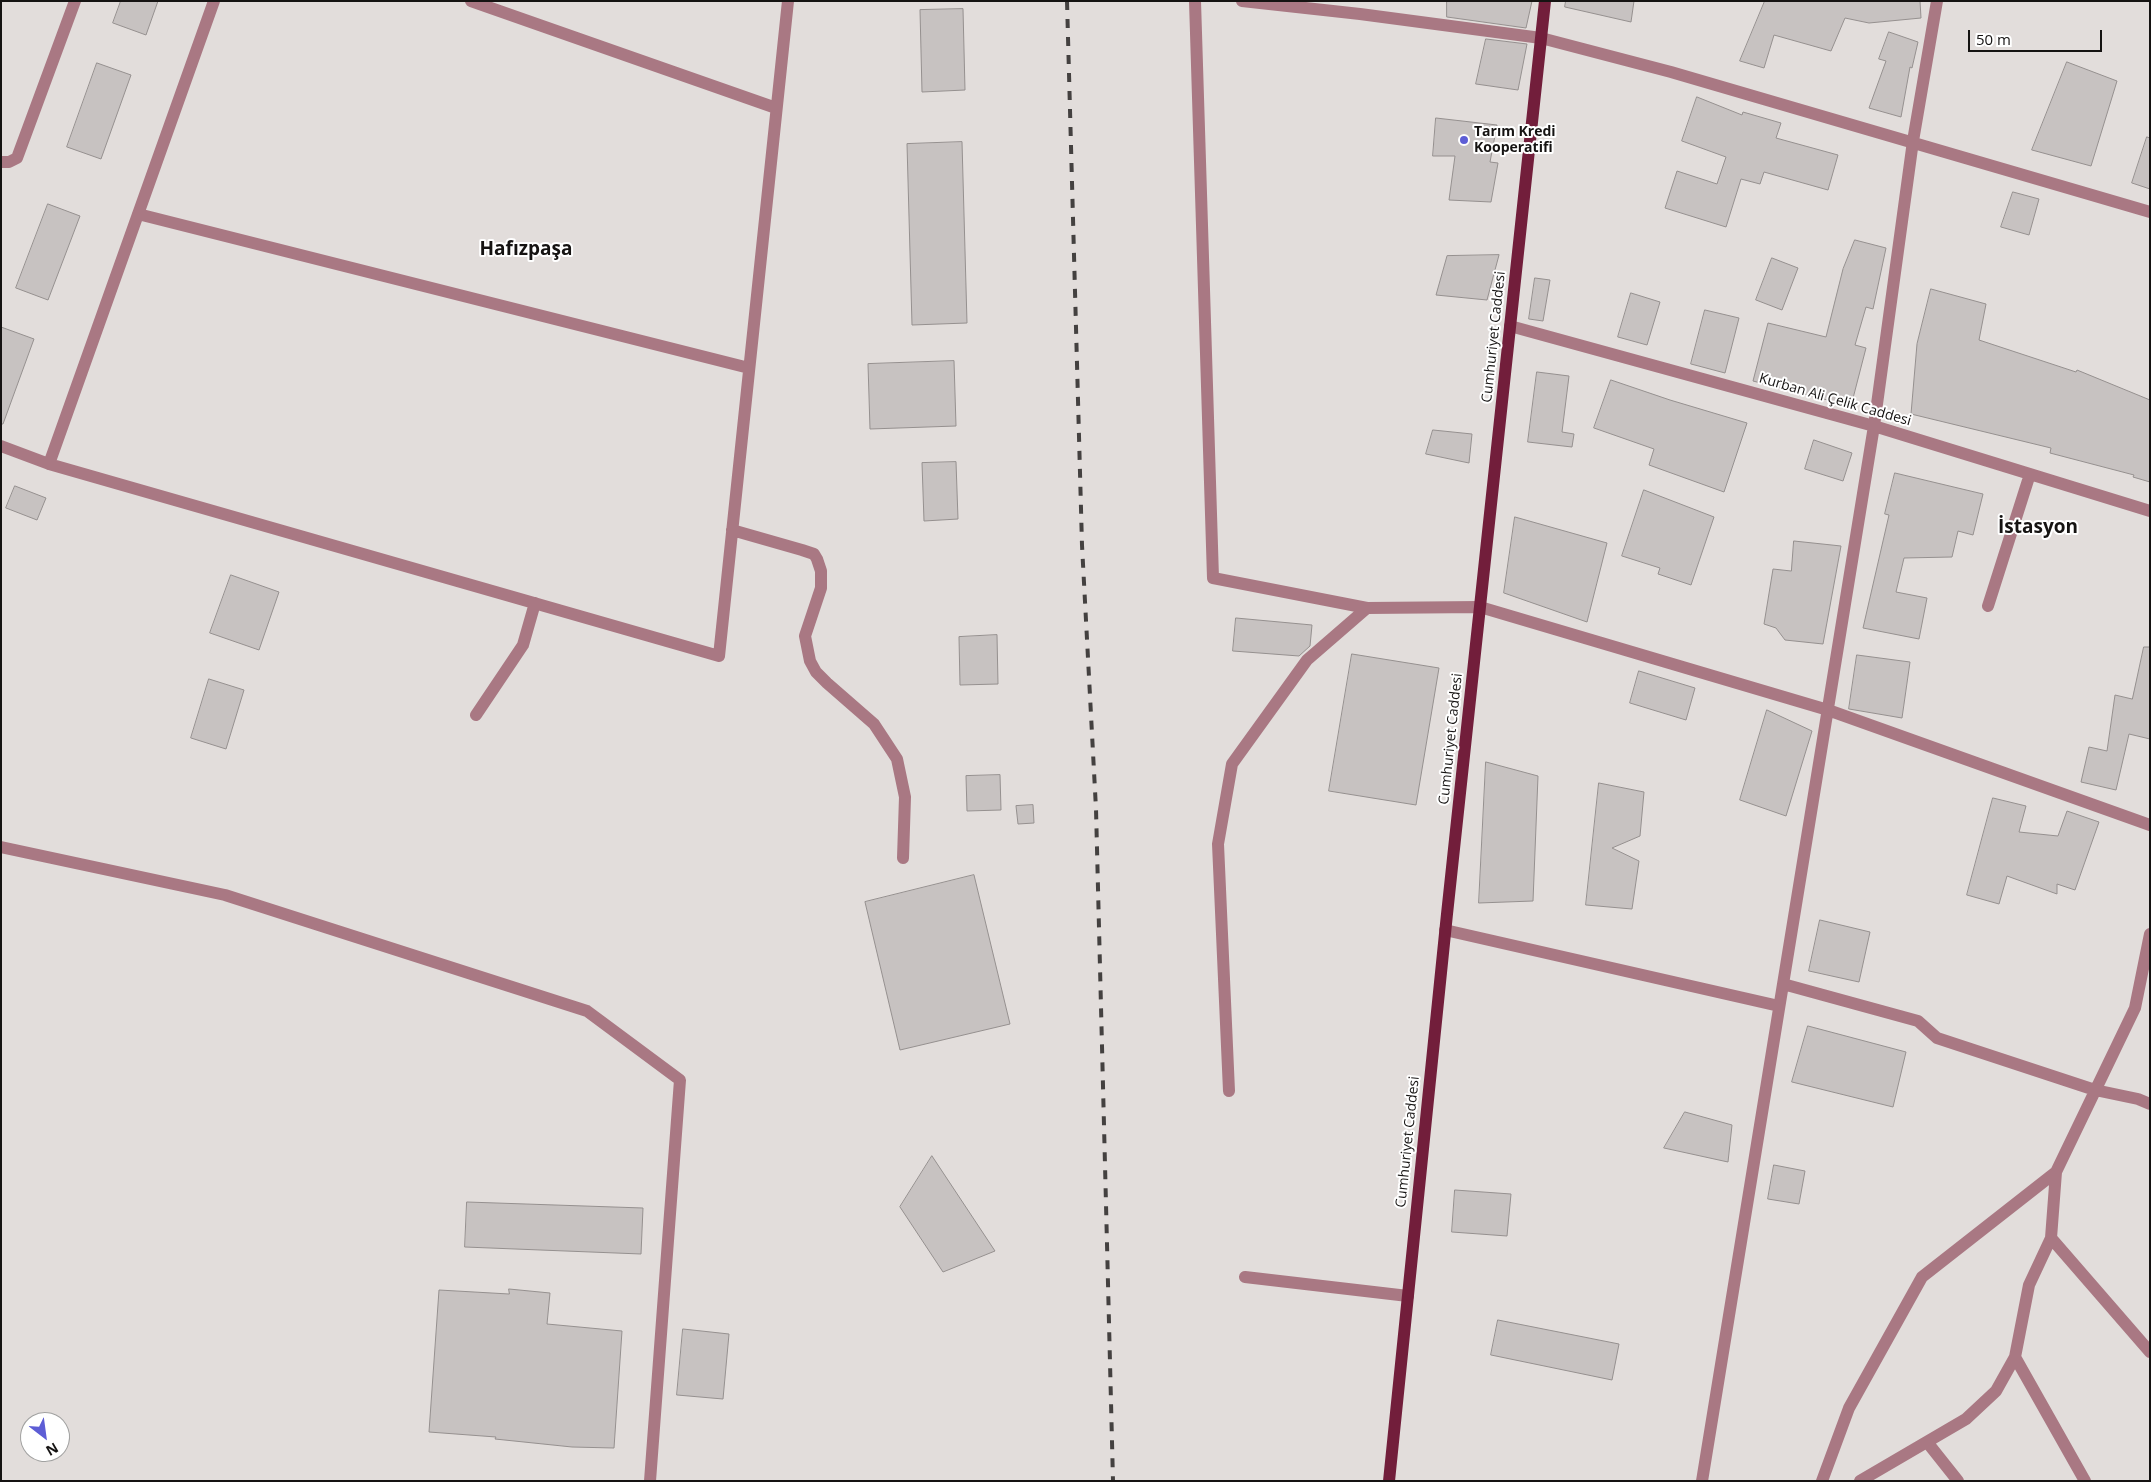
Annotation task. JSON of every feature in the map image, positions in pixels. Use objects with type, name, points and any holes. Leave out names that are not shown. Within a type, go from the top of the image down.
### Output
[{"type":"main road","name":"Cumhuriyet Caddesi","points":[[1389,1481],[1445,930],[1545,1]]},
{"type":"street","points":[[1,162],[9,162],[17,158],[75,1]]},
{"type":"street","points":[[49,464],[214,1]]},
{"type":"street","points":[[471,1],[776,108]]},
{"type":"street","points":[[1,446],[49,464],[719,656],[788,1]]},
{"type":"street","points":[[1195,1],[1213,578],[1367,608],[1480,607],[1828,710],[2150,825]]},
{"type":"street","points":[[1242,1],[1360,14],[1541,38],[1671,72],[1913,141],[2150,212]]},
{"type":"street","points":[[1702,1481],[1874,426],[1913,141],[1937,1]]},
{"type":"street","points":[[138,214],[749,368]]},
{"type":"street","name":"Kurban Ali Çelik Caddesi","points":[[1510,326],[1874,426],[2150,511]]},
{"type":"street","points":[[1988,606],[2030,474]]},
{"type":"street","points":[[732,530],[814,554],[817,559],[821,571],[821,588],[805,636],[810,661],[816,672],[827,683],[874,724],[897,759],[905,797],[903,858]]},
{"type":"street","points":[[476,715],[523,645],[535,603]]},
{"type":"street","points":[[1229,1091],[1218,844],[1232,764],[1307,660],[1367,608]]},
{"type":"street","points":[[1,847],[226,895],[587,1011],[680,1080],[650,1481]]},
{"type":"street","points":[[1445,930],[1779,1006]]},
{"type":"street","points":[[1860,1481],[1966,1419],[1996,1391],[2015,1357],[2029,1285],[2051,1238],[2056,1172],[2135,1008],[2150,934]]},
{"type":"street","points":[[1783,984],[1918,1021],[1937,1038],[2095,1090],[2150,1104]]},
{"type":"street","points":[[1822,1481],[1849,1408],[1922,1277],[2056,1172]]},
{"type":"street","points":[[2051,1238],[2150,1352]]},
{"type":"street","points":[[1245,1277],[1408,1296]]},
{"type":"street","points":[[2015,1357],[2085,1481]]},
{"type":"street","points":[[1927,1442],[1958,1481]]},
{"type":"building","points":[[121,1],[158,1],[146,35],[113,23]]},
{"type":"building","points":[[1447,1],[1532,1],[1526,28],[1447,17]]},
{"type":"building","points":[[1566,1],[1634,1],[1631,22],[1565,7]]},
{"type":"building","points":[[1765,1],[1920,1],[1921,18],[1869,23],[1845,18],[1831,51],[1774,35],[1764,68],[1740,61]]},
{"type":"building","points":[[963,9],[965,90],[922,92],[920,10]]},
{"type":"building","points":[[1889,32],[1918,42],[1912,68],[1910,67],[1901,117],[1869,108],[1886,61],[1879,59]]},
{"type":"building","points":[[1486,39],[1527,44],[1518,90],[1476,84]]},
{"type":"building","points":[[2067,62],[2117,81],[2091,166],[2032,150]]},
{"type":"building","points":[[97,63],[131,75],[101,159],[67,147]]},
{"type":"building","points":[[1697,97],[1742,115],[1743,112],[1781,123],[1776,138],[1838,155],[1828,190],[1764,172],[1760,184],[1741,179],[1726,227],[1665,208],[1677,171],[1717,184],[1726,157],[1682,141]]},
{"type":"building","points":[[1436,118],[1497,125],[1490,162],[1498,163],[1491,202],[1449,200],[1455,156],[1433,156]]},
{"type":"building","points":[[2147,137],[2150,138],[2150,189],[2132,183]]},
{"type":"building","points":[[962,142],[967,323],[912,325],[907,144]]},
{"type":"building","points":[[2013,192],[2039,199],[2029,235],[2001,227]]},
{"type":"building","points":[[48,204],[80,216],[48,300],[16,288]]},
{"type":"building","points":[[1855,240],[1886,248],[1873,309],[1866,307],[1855,345],[1866,348],[1851,406],[1753,381],[1768,323],[1826,337],[1843,269]]},
{"type":"building","points":[[1499,255],[1487,300],[1436,295],[1447,256]]},
{"type":"building","points":[[1772,258],[1798,268],[1782,310],[1756,300]]},
{"type":"building","points":[[1535,278],[1550,280],[1543,321],[1529,319]]},
{"type":"building","points":[[1931,289],[1986,304],[1979,340],[2076,372],[2077,370],[2150,400],[2150,482],[2133,477],[2134,475],[2050,453],[2051,448],[1911,414],[1917,344]]},
{"type":"building","points":[[1631,293],[1660,302],[1647,345],[1618,337]]},
{"type":"building","points":[[1705,310],[1739,318],[1725,373],[1691,364]]},
{"type":"building","points":[[1,327],[34,339],[3,424],[1,424]]},
{"type":"building","points":[[954,361],[956,426],[870,429],[868,364]]},
{"type":"building","points":[[1537,372],[1569,376],[1562,432],[1574,434],[1572,447],[1528,442]]},
{"type":"building","points":[[1611,380],[1747,423],[1724,492],[1649,465],[1654,449],[1594,428]]},
{"type":"building","points":[[1433,430],[1472,434],[1469,463],[1426,454]]},
{"type":"building","points":[[1814,440],[1852,453],[1843,481],[1805,469]]},
{"type":"building","points":[[956,462],[958,519],[924,521],[922,463]]},
{"type":"building","points":[[1895,473],[1983,494],[1973,535],[1958,531],[1952,557],[1904,558],[1896,592],[1927,598],[1919,639],[1863,628],[1889,515],[1885,514]]},
{"type":"building","points":[[15,486],[46,498],[37,520],[6,508]]},
{"type":"building","points":[[1644,490],[1714,517],[1691,585],[1658,574],[1660,568],[1622,556]]},
{"type":"building","points":[[1515,517],[1607,543],[1587,622],[1504,593]]},
{"type":"building","points":[[1794,541],[1841,546],[1823,644],[1785,640],[1776,628],[1764,624],[1773,569],[1791,571]]},
{"type":"building","points":[[231,575],[279,592],[259,650],[210,633]]},
{"type":"building","points":[[1236,618],[1312,625],[1310,646],[1299,656],[1233,651]]},
{"type":"building","points":[[997,635],[998,684],[960,685],[959,637]]},
{"type":"building","points":[[2144,647],[2150,647],[2150,739],[2129,734],[2116,790],[2081,782],[2089,747],[2107,751],[2115,695],[2132,699]]},
{"type":"building","points":[[1352,654],[1439,668],[1416,805],[1329,791]]},
{"type":"building","points":[[1857,655],[1910,662],[1902,718],[1849,709]]},
{"type":"building","points":[[1639,671],[1695,688],[1686,720],[1630,703]]},
{"type":"building","points":[[209,679],[244,690],[226,749],[191,738]]},
{"type":"building","points":[[1767,710],[1812,731],[1786,816],[1740,800]]},
{"type":"building","points":[[1486,762],[1538,776],[1533,901],[1479,903]]},
{"type":"building","points":[[1000,775],[1001,810],[967,811],[966,776]]},
{"type":"building","points":[[1599,783],[1644,792],[1640,836],[1612,848],[1639,861],[1632,909],[1586,905]]},
{"type":"building","points":[[1993,798],[2026,806],[2019,832],[2058,836],[2067,811],[2099,822],[2075,890],[2057,884],[2057,894],[2007,876],[1999,904],[1967,895]]},
{"type":"building","points":[[1033,805],[1034,823],[1018,824],[1016,806]]},
{"type":"building","points":[[974,875],[1010,1024],[900,1050],[865,902]]},
{"type":"building","points":[[1820,920],[1870,932],[1859,982],[1809,971]]},
{"type":"building","points":[[1808,1026],[1906,1052],[1893,1107],[1792,1082]]},
{"type":"building","points":[[1685,1112],[1732,1125],[1728,1162],[1664,1148]]},
{"type":"building","points":[[932,1156],[995,1251],[943,1272],[900,1207]]},
{"type":"building","points":[[1774,1165],[1805,1171],[1799,1204],[1768,1199]]},
{"type":"building","points":[[1455,1190],[1511,1194],[1507,1236],[1452,1232]]},
{"type":"building","points":[[467,1202],[643,1208],[641,1254],[465,1247]]},
{"type":"building","points":[[509,1289],[550,1293],[547,1324],[622,1331],[614,1448],[572,1447],[495,1439],[496,1437],[429,1432],[439,1290],[509,1294]]},
{"type":"building","points":[[1498,1320],[1619,1344],[1612,1380],[1491,1355]]},
{"type":"building","points":[[683,1329],[729,1334],[723,1399],[677,1395]]},
{"type":"railway","points":[[1067,1],[1082,545],[1096,809],[1113,1481]]},
{"type":"place","name":"Tarım Kredi Kooperatifi","points":[[1464,140]]},
{"type":"district","name":"Hafızpaşa","points":[[526,250]]},
{"type":"district","name":"İstasyon","points":[[2038,528]]}]
